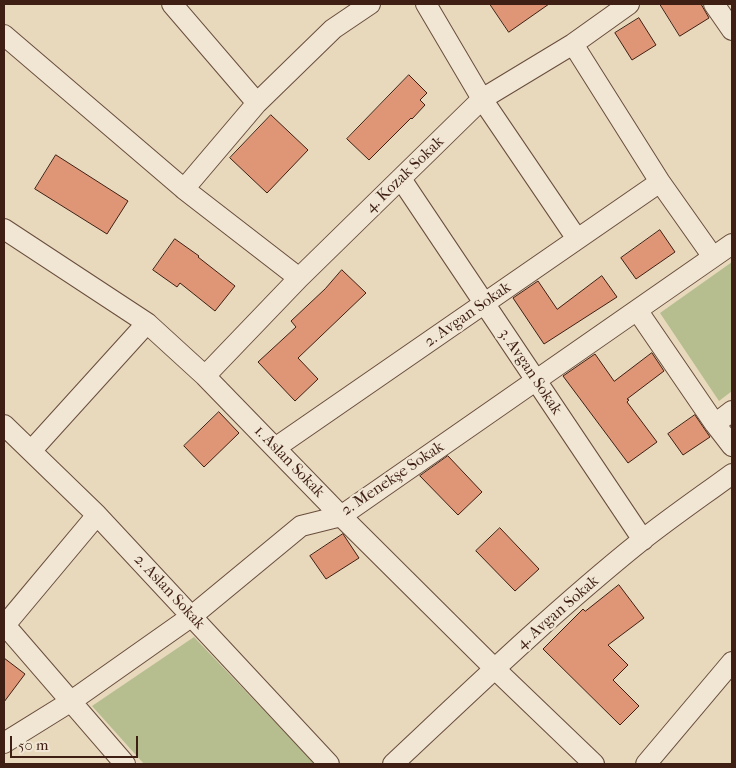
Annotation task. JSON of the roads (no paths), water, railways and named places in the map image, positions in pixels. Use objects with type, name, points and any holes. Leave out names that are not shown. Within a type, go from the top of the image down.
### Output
[{"type":"street","points":[[172,4],[257,103]]},
{"type":"street","points":[[184,189],[257,103],[333,29],[370,4]]},
{"type":"street","points":[[426,4],[482,99],[577,240]]},
{"type":"street","name":"4. Kozak Sokak","points":[[205,376],[299,278],[482,99],[573,44],[629,4]]},
{"type":"street","points":[[714,4],[732,30]]},
{"type":"street","points":[[4,35],[184,189],[299,278]]},
{"type":"street","points":[[573,44],[660,182],[713,257]]},
{"type":"street","name":"3. Avgan Sokak","points":[[401,179],[643,540]]},
{"type":"street","name":"2. Avgan Sokak","points":[[275,448],[660,182]]},
{"type":"street","name":"1. Aslan Sokak","points":[[4,229],[147,323],[205,376],[341,516],[594,764]]},
{"type":"street","name":"2. Menekşe Sokak","points":[[4,743],[70,702],[192,616],[301,526],[341,516],[732,244]]},
{"type":"street","points":[[637,310],[732,446]]},
{"type":"street","points":[[32,452],[147,323]]},
{"type":"street","points":[[715,424],[732,410]]},
{"type":"street","name":"2. Aslan Sokak","points":[[4,424],[97,515],[329,764]]},
{"type":"street","name":"4. Avgan Sokak","points":[[393,764],[495,669],[643,540],[732,474]]},
{"type":"street","points":[[97,515],[4,625],[125,764]]},
{"type":"street","points":[[646,764],[732,662]]}]
